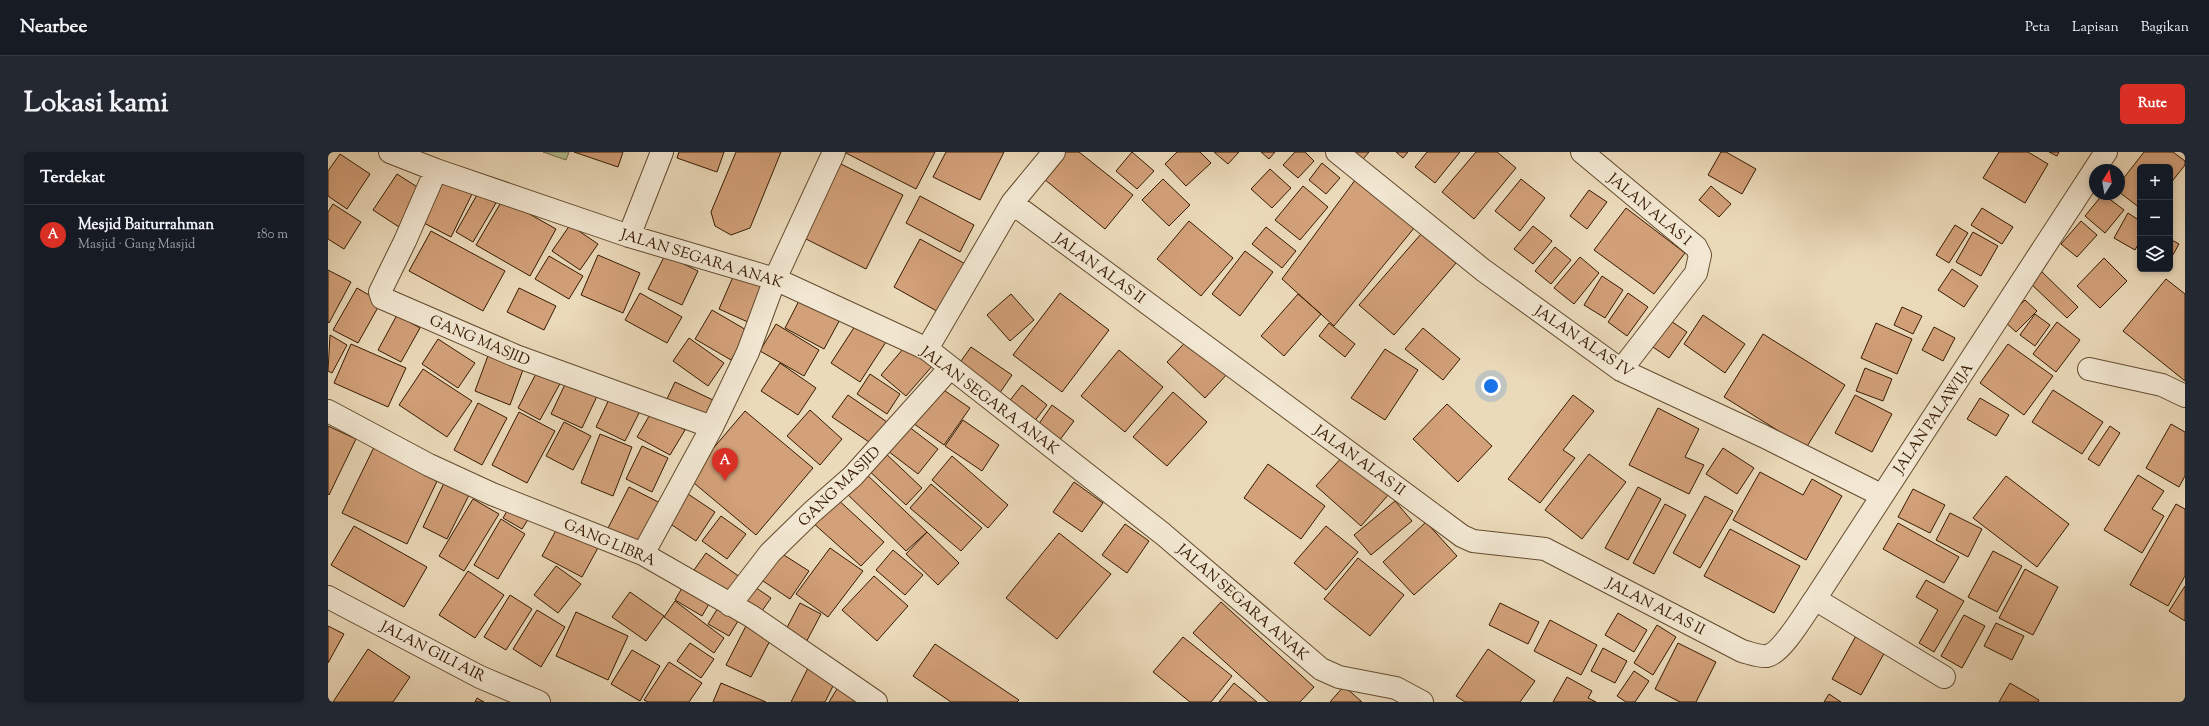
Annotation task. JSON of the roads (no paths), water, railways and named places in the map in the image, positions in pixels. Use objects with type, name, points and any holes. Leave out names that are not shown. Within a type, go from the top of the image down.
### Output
[{"type":"street","name":"JALAN SEGARA ANAK","points":[[390,152],[436,170],[629,236],[775,279],[927,349],[1163,534],[1321,670],[1339,677],[1396,688],[1422,702]]},
{"type":"street","points":[[629,236],[662,152]]},
{"type":"street","points":[[643,554],[712,427],[748,352],[775,279],[834,152]]},
{"type":"street","points":[[927,349],[1012,203],[1054,152]]},
{"type":"street","name":"JALAN ALAS IV","points":[[1337,152],[1483,270],[1621,370],[1764,436],[1881,495]]},
{"type":"street","name":"JALAN ALAS I","points":[[1582,152],[1696,247],[1700,255],[1696,273],[1621,370]]},
{"type":"street","name":"JALAN PALAWIJA","points":[[1742,651],[1760,656],[1772,654],[1780,648],[1815,599],[1881,495],[2106,152]]},
{"type":"street","name":"GANG MASJID","points":[[436,170],[405,242],[380,292],[382,298],[516,356],[712,427]]},
{"type":"street","name":"JALAN ALAS II","points":[[1012,203],[1462,536],[1473,541],[1545,549],[1742,651]]},
{"type":"street","name":"GANG MASJID","points":[[730,605],[770,553],[812,512],[853,476],[950,368]]},
{"type":"street","points":[[2089,369],[2162,385],[2185,396]]},
{"type":"street","name":"GANG LIBRA","points":[[328,411],[429,465],[478,488],[643,554],[751,616],[876,702]]},
{"type":"street","name":"JALAN GILI AIR","points":[[328,597],[480,677],[539,702]]},
{"type":"street","points":[[1815,599],[1944,678]]},
{"type":"place","name":"Mesjid Baiturrahman","points":[[725,481]]}]
